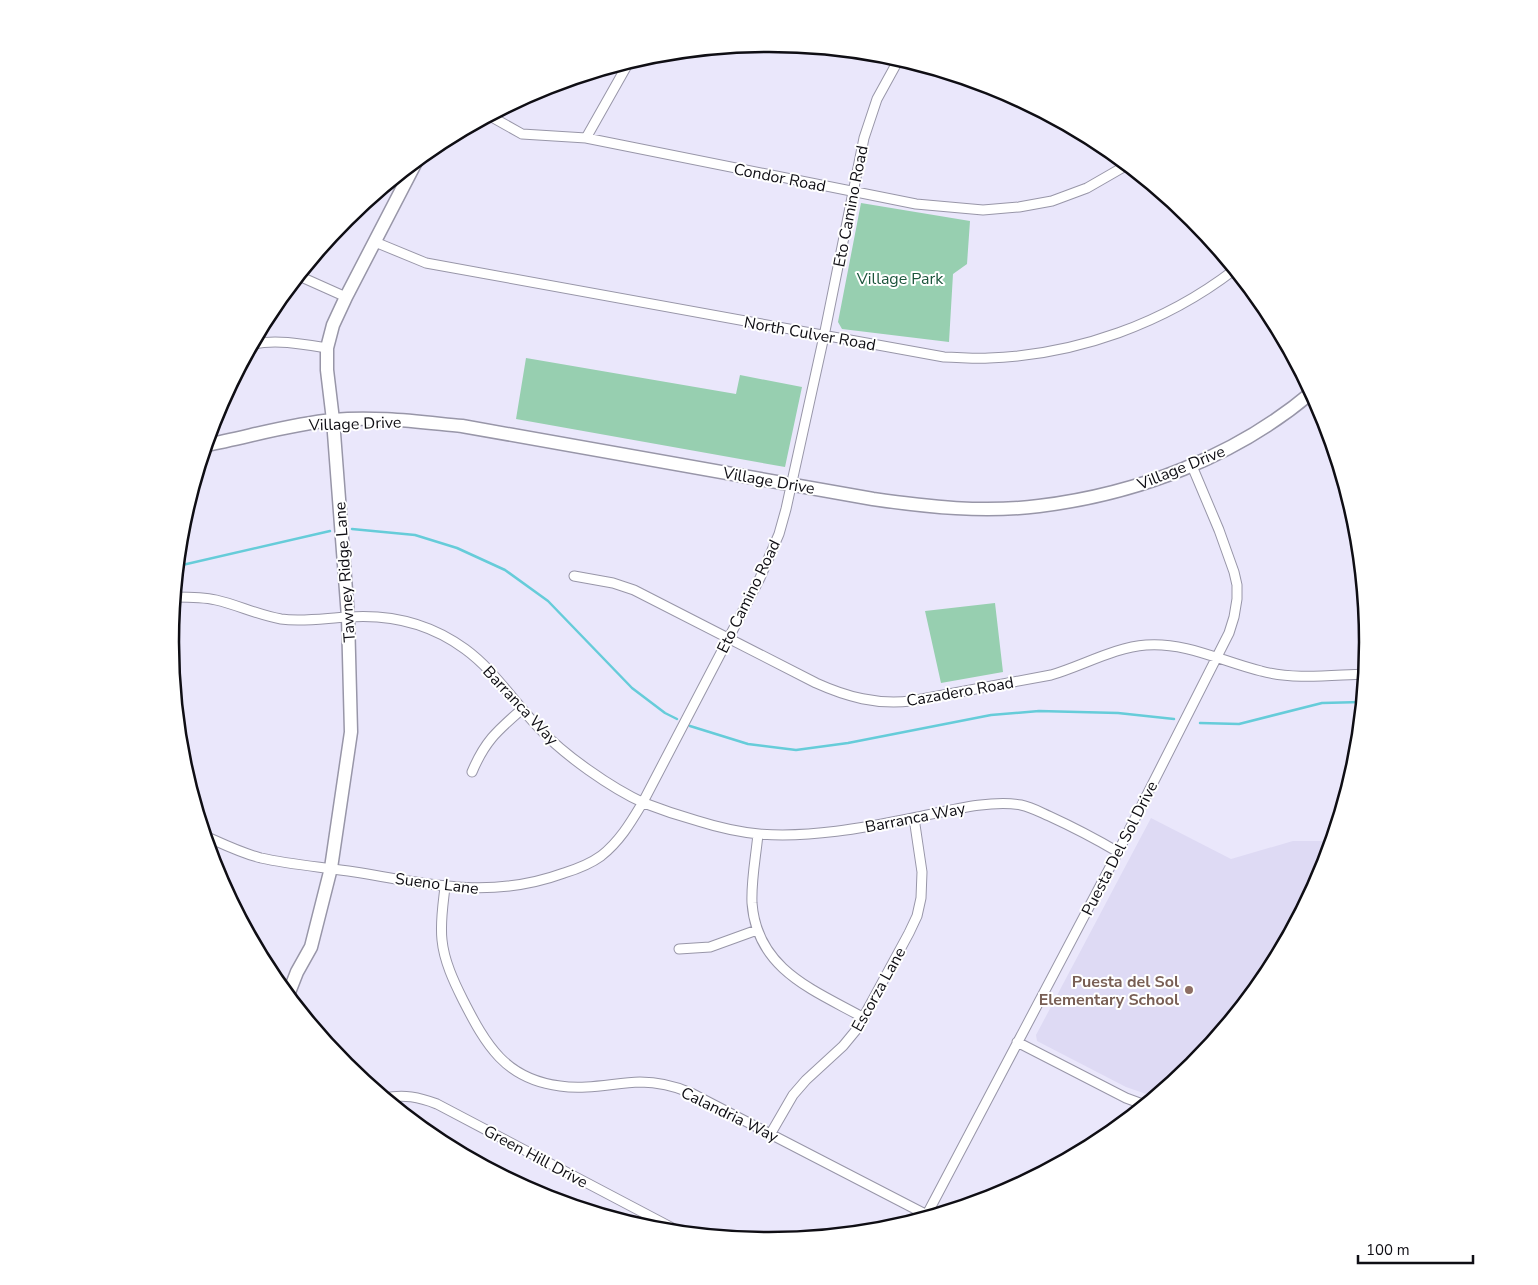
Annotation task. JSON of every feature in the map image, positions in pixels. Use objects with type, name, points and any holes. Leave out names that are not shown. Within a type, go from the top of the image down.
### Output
[{"type":"main road","name":"Tawney Ridge Lane","points":[[291,988],[311,947],[332,868],[352,732],[348,617],[333,420],[327,370],[327,348],[333,325],[346,297],[410,174]]},
{"type":"main road","name":"Village Drive","points":[[214,443],[294,426],[333,420],[377,419],[462,426],[873,499],[959,509],[995,509],[1038,506],[1083,499],[1136,486],[1192,466],[1223,451],[1274,421],[1305,397]]},
{"type":"street","name":"Eto Camino Road","points":[[643,802],[728,639],[771,554],[779,534],[824,336],[864,138],[877,99],[895,67]]},
{"type":"street","points":[[586,138],[624,71]]},
{"type":"street","name":"Condor Road","points":[[496,120],[522,134],[586,138],[916,204],[983,210],[1019,207],[1052,200],[1087,188],[1120,168]]},
{"type":"street","name":"North Culver Road","points":[[375,242],[426,263],[944,357],[988,358],[1022,356],[1061,350],[1093,341],[1162,315],[1190,300],[1229,273]]},
{"type":"street","points":[[305,279],[346,297]]},
{"type":"street","points":[[260,344],[283,342],[327,348]]},
{"type":"street","name":"Puesta Del Sol Drive","points":[[929,1210],[1118,852],[1229,632],[1237,600],[1237,585],[1230,558],[1192,466]]},
{"type":"street","name":"Cazadero Road","points":[[574,576],[613,583],[634,590],[832,690],[856,698],[883,702],[911,701],[1051,675],[1135,646],[1164,645],[1180,647],[1273,674],[1289,676],[1358,674]]},
{"type":"street","name":"Barranca Way","points":[[181,597],[216,600],[263,615],[284,619],[368,616],[404,620],[419,624],[448,638],[482,663],[522,710],[550,739],[576,760],[643,802],[701,822],[758,834],[826,832],[853,829],[973,806],[1018,804],[1075,828],[1118,852]]},
{"type":"street","points":[[472,772],[484,746],[496,732],[522,710]]},
{"type":"street","name":"Sueno Lane","points":[[213,839],[244,853],[279,862],[332,868],[445,887],[506,888],[532,883],[585,866],[615,843],[631,823],[643,802]]},
{"type":"street","name":"Escorza Lane","points":[[771,1133],[793,1095],[806,1080],[851,1038],[864,1018],[910,933],[917,916],[921,898],[922,872],[914,818]]},
{"type":"street","points":[[758,834],[752,902],[758,930],[769,954],[788,974],[804,985],[864,1018]]},
{"type":"street","name":"Calandria Way","points":[[445,887],[441,914],[442,941],[445,956],[460,994],[474,1021],[493,1051],[516,1070],[546,1084],[562,1086],[579,1087],[641,1082],[673,1086],[692,1093],[771,1133],[920,1213]]},
{"type":"street","points":[[679,949],[710,947],[758,930]]},
{"type":"street","points":[[1018,1042],[1138,1102]]},
{"type":"street","name":"Green Hill Drive","points":[[393,1096],[410,1096],[437,1104],[661,1222]]},
{"type":"shaded area","points":[[1151,818],[1231,859],[1293,841],[1324,841],[1298,903],[1280,938],[1260,970],[1213,1032],[1186,1060],[1148,1095],[1126,1087],[1037,1041],[1036,1035]]},
{"type":"green space","name":"Village Park","points":[[861,203],[970,221],[967,264],[953,274],[949,342],[842,329],[838,322]]},
{"type":"green space","points":[[526,358],[736,394],[740,375],[802,387],[785,467],[516,419]]},
{"type":"green space","points":[[995,603],[1003,672],[941,683],[925,611]]},
{"type":"waterway","points":[[352,529],[415,535],[457,548],[505,570],[548,601],[632,688],[665,713],[677,719]]},
{"type":"waterway","points":[[184,565],[330,531]]},
{"type":"waterway","points":[[1200,723],[1239,724],[1322,703],[1356,702]]},
{"type":"waterway","points":[[690,726],[748,744],[796,750],[848,743],[991,715],[1039,711],[1118,713],[1174,719]]},
{"type":"place","name":"Puesta del Sol Elementary School","points":[[1189,990]]}]
